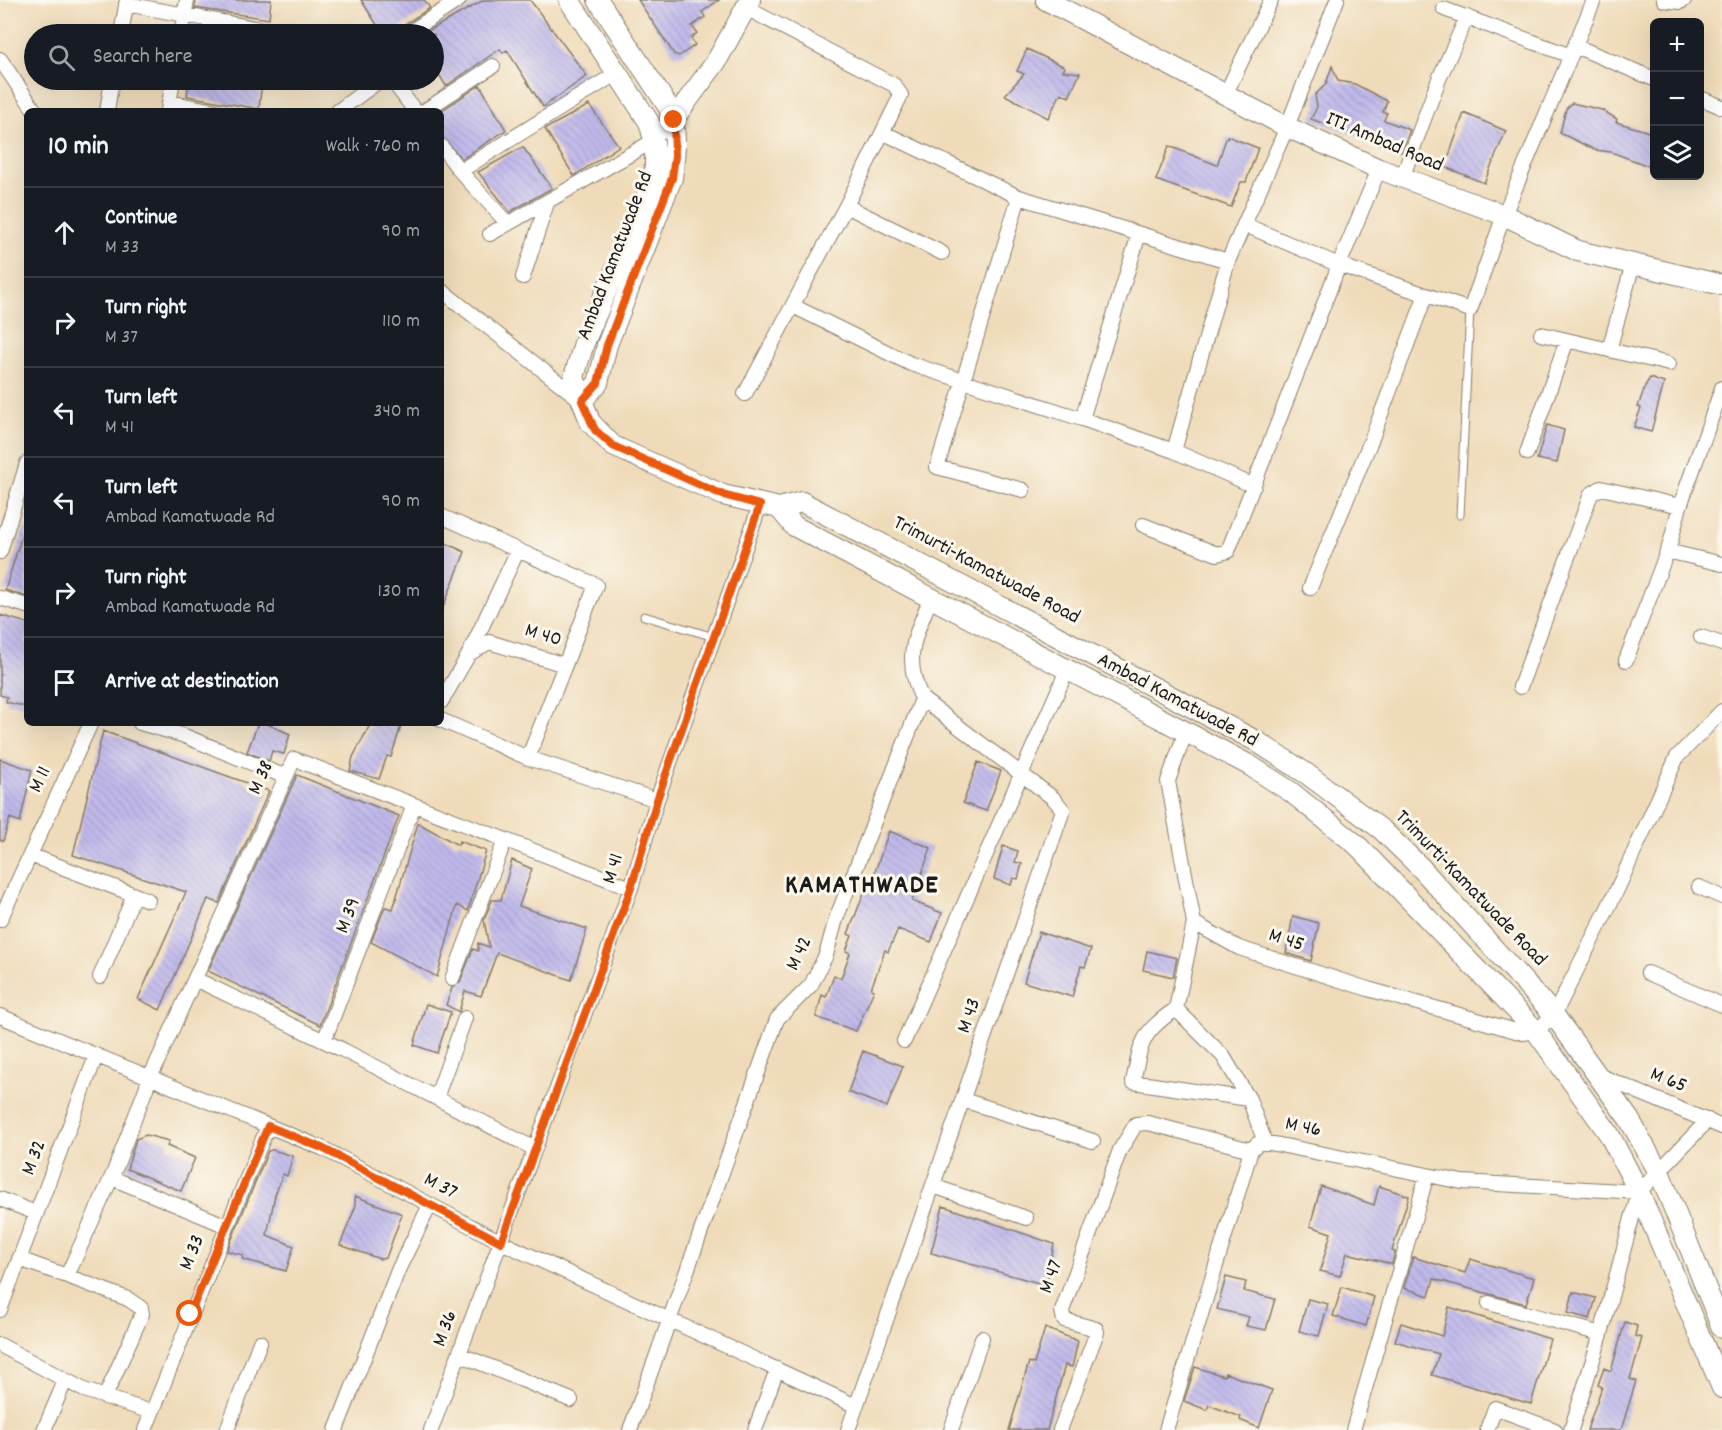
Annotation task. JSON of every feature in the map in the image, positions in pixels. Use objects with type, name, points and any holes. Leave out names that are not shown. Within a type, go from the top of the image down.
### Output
[{"type":"street","points":[[183,24],[187,0]]},
{"type":"street","name":"Ambad Kamatwade Rd","points":[[569,0],[649,122],[655,140],[654,179],[659,190]]},
{"type":"street","name":"Ambad Kamatwade Rd","points":[[598,0],[662,95],[674,120],[675,156],[584,343],[574,376],[595,430],[613,446],[723,495],[769,506],[794,526],[930,600],[1186,731],[1283,787],[1336,827],[1388,875],[1536,1031],[1609,1134],[1639,1192]]},
{"type":"street","name":"ITI Ambad Road","points":[[1046,0],[1287,127],[1379,169],[1504,215],[1578,251],[1722,285]]},
{"type":"street","points":[[1225,95],[1271,0]]},
{"type":"street","points":[[1174,451],[1228,261],[1287,127],[1337,0]]},
{"type":"street","points":[[1245,225],[1339,265],[1425,297],[1470,310],[1504,215],[1594,0]]},
{"type":"street","points":[[1664,0],[1680,2],[1684,0]]},
{"type":"street","points":[[422,24],[455,1]]},
{"type":"street","points":[[123,24],[127,2],[233,24]]},
{"type":"street","points":[[490,234],[655,140],[674,120],[716,62],[748,4],[894,85],[901,95],[884,133],[745,394]]},
{"type":"street","points":[[1444,9],[1650,78]]},
{"type":"street","points":[[1402,178],[1439,79],[1467,17]]},
{"type":"street","points":[[0,59],[33,108]]},
{"type":"street","points":[[429,108],[493,66]]},
{"type":"street","points":[[460,171],[617,73]]},
{"type":"street","points":[[107,108],[110,90]]},
{"type":"street","points":[[168,107],[171,90]]},
{"type":"street","points":[[342,108],[366,90]]},
{"type":"street","points":[[399,90],[413,108]]},
{"type":"street","points":[[1704,100],[1722,107]]},
{"type":"street","points":[[884,133],[1019,197],[1228,261]]},
{"type":"street","points":[[444,150],[508,224]]},
{"type":"street","points":[[1143,525],[1221,555],[1228,550],[1339,265],[1379,169]]},
{"type":"street","points":[[1019,197],[937,467],[1023,490]]},
{"type":"street","points":[[523,277],[547,203]]},
{"type":"street","points":[[846,206],[942,253]]},
{"type":"street","points":[[1082,418],[1139,234]]},
{"type":"street","points":[[1609,350],[1633,264]]},
{"type":"street","points":[[444,292],[582,401]]},
{"type":"street","points":[[1310,588],[1372,438],[1425,297]]},
{"type":"street","points":[[793,306],[911,364],[1082,418],[1174,451],[1254,486]]},
{"type":"street","points":[[1541,334],[1669,364]]},
{"type":"street","points":[[1527,453],[1567,340]]},
{"type":"street","points":[[1626,660],[1667,551],[1680,506],[1722,388]]},
{"type":"street","points":[[0,552],[24,473]]},
{"type":"street","points":[[1520,687],[1593,491],[1600,488],[1680,506]]},
{"type":"street","name":"Trimurti-Kamatwade Road","points":[[769,506],[802,502],[1256,741],[1299,769],[1382,830],[1421,867],[1554,1015],[1629,1119],[1660,1174],[1722,1328]]},
{"type":"street","name":"M 41","points":[[501,1242],[631,888],[657,800],[714,637],[769,506]]},
{"type":"street","points":[[444,517],[517,552],[596,585],[565,665]]},
{"type":"street","points":[[1667,551],[1722,564]]},
{"type":"street","points":[[444,697],[469,654],[517,552]]},
{"type":"street","points":[[0,598],[24,605]]},
{"type":"street","points":[[922,699],[912,679],[912,660],[916,634],[930,600]]},
{"type":"street","points":[[1701,637],[1722,644]]},
{"type":"street","name":"M 40","points":[[469,654],[489,642],[565,665],[528,758]]},
{"type":"street","points":[[904,1041],[1066,669]]},
{"type":"street","name":"M 43","points":[[848,1430],[1063,810],[1060,804],[1021,773],[922,699]]},
{"type":"street","name":"M 42","points":[[630,1430],[777,1019],[811,985],[826,955],[836,919],[922,699]]},
{"type":"street","points":[[1536,1031],[1554,1015],[1616,892],[1677,757],[1722,711]]},
{"type":"street","points":[[444,721],[528,758],[657,800]]},
{"type":"street","name":"M 11","points":[[0,920],[89,726]]},
{"type":"street","points":[[150,726],[182,735],[286,777]]},
{"type":"street","points":[[1186,731],[1168,781],[1194,923],[1176,1009],[1157,1021],[1141,1041],[1133,1082],[1248,1099]]},
{"type":"street","name":"M 38","points":[[67,1276],[112,1178],[150,1078],[294,759],[631,888]]},
{"type":"street","name":"M 39","points":[[324,1041],[414,805]]},
{"type":"street","points":[[452,979],[505,840]]},
{"type":"street","points":[[30,855],[141,897],[100,977]]},
{"type":"street","points":[[1699,887],[1722,897]]},
{"type":"street","name":"M 45","points":[[1194,923],[1239,948],[1346,983],[1509,1031],[1536,1031]]},
{"type":"street","points":[[1648,973],[1722,1005]]},
{"type":"street","points":[[195,979],[324,1041],[535,1149]]},
{"type":"street","points":[[1176,1009],[1224,1056],[1248,1099],[1265,1142]]},
{"type":"street","name":"M 37","points":[[0,1016],[322,1148],[501,1242],[670,1318],[856,1406]]},
{"type":"street","points":[[436,1098],[465,1018]]},
{"type":"street","name":"M 32","points":[[0,1310],[96,1056]]},
{"type":"street","name":"M 65","points":[[1598,1075],[1722,1127]]},
{"type":"street","points":[[963,1100],[1093,1141]]},
{"type":"street","points":[[1571,1430],[1601,1334],[1639,1192],[1660,1174],[1708,1120]]},
{"type":"street","name":"M 47","points":[[1060,1430],[1097,1332],[1096,1329],[1064,1320],[1062,1311],[1120,1150],[1136,1124],[1148,1123],[1251,1150]]},
{"type":"street","name":"M 33","points":[[145,1430],[268,1126]]},
{"type":"street","name":"M 46","points":[[1251,1150],[1265,1142],[1462,1182],[1639,1192]]},
{"type":"street","points":[[1166,1430],[1251,1150]]},
{"type":"street","points":[[1353,1430],[1426,1175]]},
{"type":"street","points":[[112,1178],[226,1226]]},
{"type":"street","points":[[933,1186],[1026,1218]]},
{"type":"street","points":[[1639,1192],[1722,1388]]},
{"type":"street","points":[[0,1198],[36,1214]]},
{"type":"street","points":[[336,1430],[399,1268],[430,1205]]},
{"type":"street","name":"M 36","points":[[431,1430],[501,1242]]},
{"type":"street","points":[[19,1259],[128,1299],[141,1308],[142,1314],[105,1397]]},
{"type":"street","points":[[1489,1303],[1601,1334]]},
{"type":"street","points":[[951,1430],[982,1338]]},
{"type":"street","points":[[227,1430],[260,1342]]},
{"type":"street","points":[[0,1345],[65,1381],[151,1412]]},
{"type":"street","points":[[459,1354],[571,1400]]},
{"type":"street","points":[[755,1430],[777,1369]]},
{"type":"street","points":[[44,1430],[65,1381]]},
{"type":"street","points":[[1487,1430],[1495,1408],[1554,1430]]},
{"type":"lane","points":[[1460,515],[1470,310]]},
{"type":"lane","points":[[644,616],[714,637]]},
{"type":"building","points":[[196,0],[271,0],[269,19],[195,8]]},
{"type":"building","points":[[361,0],[424,0],[430,8],[405,24],[377,24]]},
{"type":"building","points":[[484,0],[530,0],[587,76],[543,107],[507,50],[503,53],[500,49],[446,86],[444,83],[444,24],[441,24]]},
{"type":"building","points":[[638,0],[719,0],[702,12],[705,17],[692,26],[697,33],[691,38],[695,45],[679,56],[674,54]]},
{"type":"building","points":[[1027,49],[1065,67],[1063,71],[1080,73],[1069,97],[1061,93],[1048,118],[1005,95],[1024,74],[1017,71]]},
{"type":"building","points":[[1332,66],[1338,81],[1355,84],[1387,101],[1383,112],[1387,113],[1384,120],[1410,130],[1402,152],[1311,119],[1317,107],[1315,95],[1326,84]]},
{"type":"building","points":[[480,85],[506,130],[462,159],[444,139],[444,109]]},
{"type":"building","points":[[188,90],[261,90],[259,108],[187,96]]},
{"type":"building","points":[[1572,103],[1602,110],[1617,119],[1616,122],[1649,132],[1650,167],[1611,152],[1595,150],[1560,133],[1566,109]]},
{"type":"building","points":[[589,105],[619,146],[574,176],[545,129]]},
{"type":"building","points":[[1464,113],[1506,131],[1484,183],[1445,167]]},
{"type":"building","points":[[1227,136],[1258,148],[1246,182],[1241,182],[1231,207],[1156,180],[1169,146],[1217,165]]},
{"type":"building","points":[[523,147],[552,188],[510,212],[478,172]]},
{"type":"building","points":[[1650,378],[1664,383],[1651,432],[1634,427],[1641,408],[1638,407]]},
{"type":"building","points":[[1547,425],[1564,430],[1557,463],[1537,459]]},
{"type":"building","points":[[24,529],[24,596],[5,590]]},
{"type":"building","points":[[444,542],[465,552],[444,605]]},
{"type":"building","points":[[0,615],[24,622],[24,706],[6,702],[7,697],[0,695]]},
{"type":"building","points":[[257,726],[272,726],[290,734],[284,754],[272,751],[269,761],[247,752]]},
{"type":"building","points":[[369,726],[401,726],[391,757],[387,756],[379,779],[350,771],[353,757]]},
{"type":"building","points":[[103,731],[269,791],[219,903],[208,899],[160,1010],[138,999],[186,892],[73,855]]},
{"type":"building","points":[[0,759],[32,770],[20,822],[10,818],[3,841],[0,840]]},
{"type":"building","points":[[978,762],[1001,771],[986,811],[963,803]]},
{"type":"building","points":[[297,775],[399,816],[320,1025],[208,971]]},
{"type":"building","points":[[418,823],[458,845],[459,841],[486,851],[468,911],[457,905],[437,977],[371,942],[385,907],[393,909]]},
{"type":"building","points":[[889,831],[931,848],[912,901],[942,913],[931,942],[898,929],[888,952],[885,950],[871,989],[874,990],[856,1031],[816,1017],[822,995],[826,997],[834,976],[841,978],[850,953],[846,951],[852,936],[848,934],[866,888],[869,889]]},
{"type":"building","points":[[1003,846],[1018,851],[1015,862],[1022,864],[1018,879],[1013,878],[1011,885],[994,879]]},
{"type":"building","points":[[512,860],[532,869],[519,906],[587,929],[571,980],[497,953],[481,996],[465,991],[459,1012],[446,1005],[452,988],[460,982],[473,949],[478,951],[478,943],[489,947],[484,920],[492,900],[501,900]]},
{"type":"building","points":[[1293,916],[1319,923],[1311,961],[1286,953]]},
{"type":"building","points":[[1039,932],[1091,949],[1085,967],[1081,966],[1072,997],[1024,982]]},
{"type":"building","points":[[1147,951],[1177,958],[1173,977],[1143,970]]},
{"type":"building","points":[[426,1004],[451,1012],[437,1053],[414,1045]]},
{"type":"building","points":[[863,1051],[903,1066],[887,1107],[848,1092]]},
{"type":"building","points":[[146,1135],[169,1141],[167,1146],[195,1158],[181,1191],[127,1169],[136,1139]]},
{"type":"building","points":[[273,1150],[293,1156],[287,1176],[283,1174],[275,1195],[267,1235],[294,1246],[286,1271],[242,1259],[243,1255],[227,1251],[268,1151]]},
{"type":"building","points":[[1321,1186],[1374,1205],[1379,1186],[1409,1196],[1392,1251],[1395,1252],[1392,1264],[1347,1253],[1340,1276],[1320,1271],[1331,1233],[1310,1226]]},
{"type":"building","points":[[355,1196],[402,1214],[386,1258],[380,1259],[340,1245],[355,1208]]},
{"type":"building","points":[[943,1206],[1054,1244],[1046,1285],[931,1253]]},
{"type":"building","points":[[1413,1257],[1465,1273],[1470,1259],[1534,1278],[1526,1304],[1434,1279],[1429,1296],[1404,1288]]},
{"type":"building","points":[[1226,1277],[1246,1282],[1244,1291],[1275,1299],[1266,1330],[1246,1326],[1249,1317],[1217,1309]]},
{"type":"building","points":[[1342,1287],[1374,1297],[1366,1326],[1333,1316]]},
{"type":"building","points":[[1573,1292],[1596,1298],[1590,1319],[1568,1313]]},
{"type":"building","points":[[1308,1299],[1328,1304],[1319,1336],[1299,1331]]},
{"type":"building","points":[[1449,1307],[1550,1339],[1531,1404],[1432,1375],[1439,1354],[1395,1341],[1401,1323],[1442,1336]]},
{"type":"building","points":[[1625,1322],[1637,1326],[1635,1336],[1642,1338],[1630,1379],[1636,1381],[1621,1430],[1587,1430],[1602,1387],[1598,1385],[1604,1368],[1611,1371]]},
{"type":"building","points":[[1045,1328],[1078,1341],[1072,1367],[1065,1365],[1047,1430],[1009,1430],[1029,1362],[1034,1364]]},
{"type":"building","points":[[1195,1367],[1224,1376],[1225,1373],[1272,1390],[1259,1428],[1240,1420],[1241,1417],[1209,1405],[1207,1410],[1184,1401]]},
{"type":"district","name":"KAMATHWADE","points":[[862,886]]},
{"type":"route","points":[[190,1314],[268,1126],[322,1148],[501,1242],[631,888],[657,800],[760,505],[723,495],[613,446],[595,430],[582,401],[598,383],[607,345],[672,178],[675,156],[674,120]]}]
